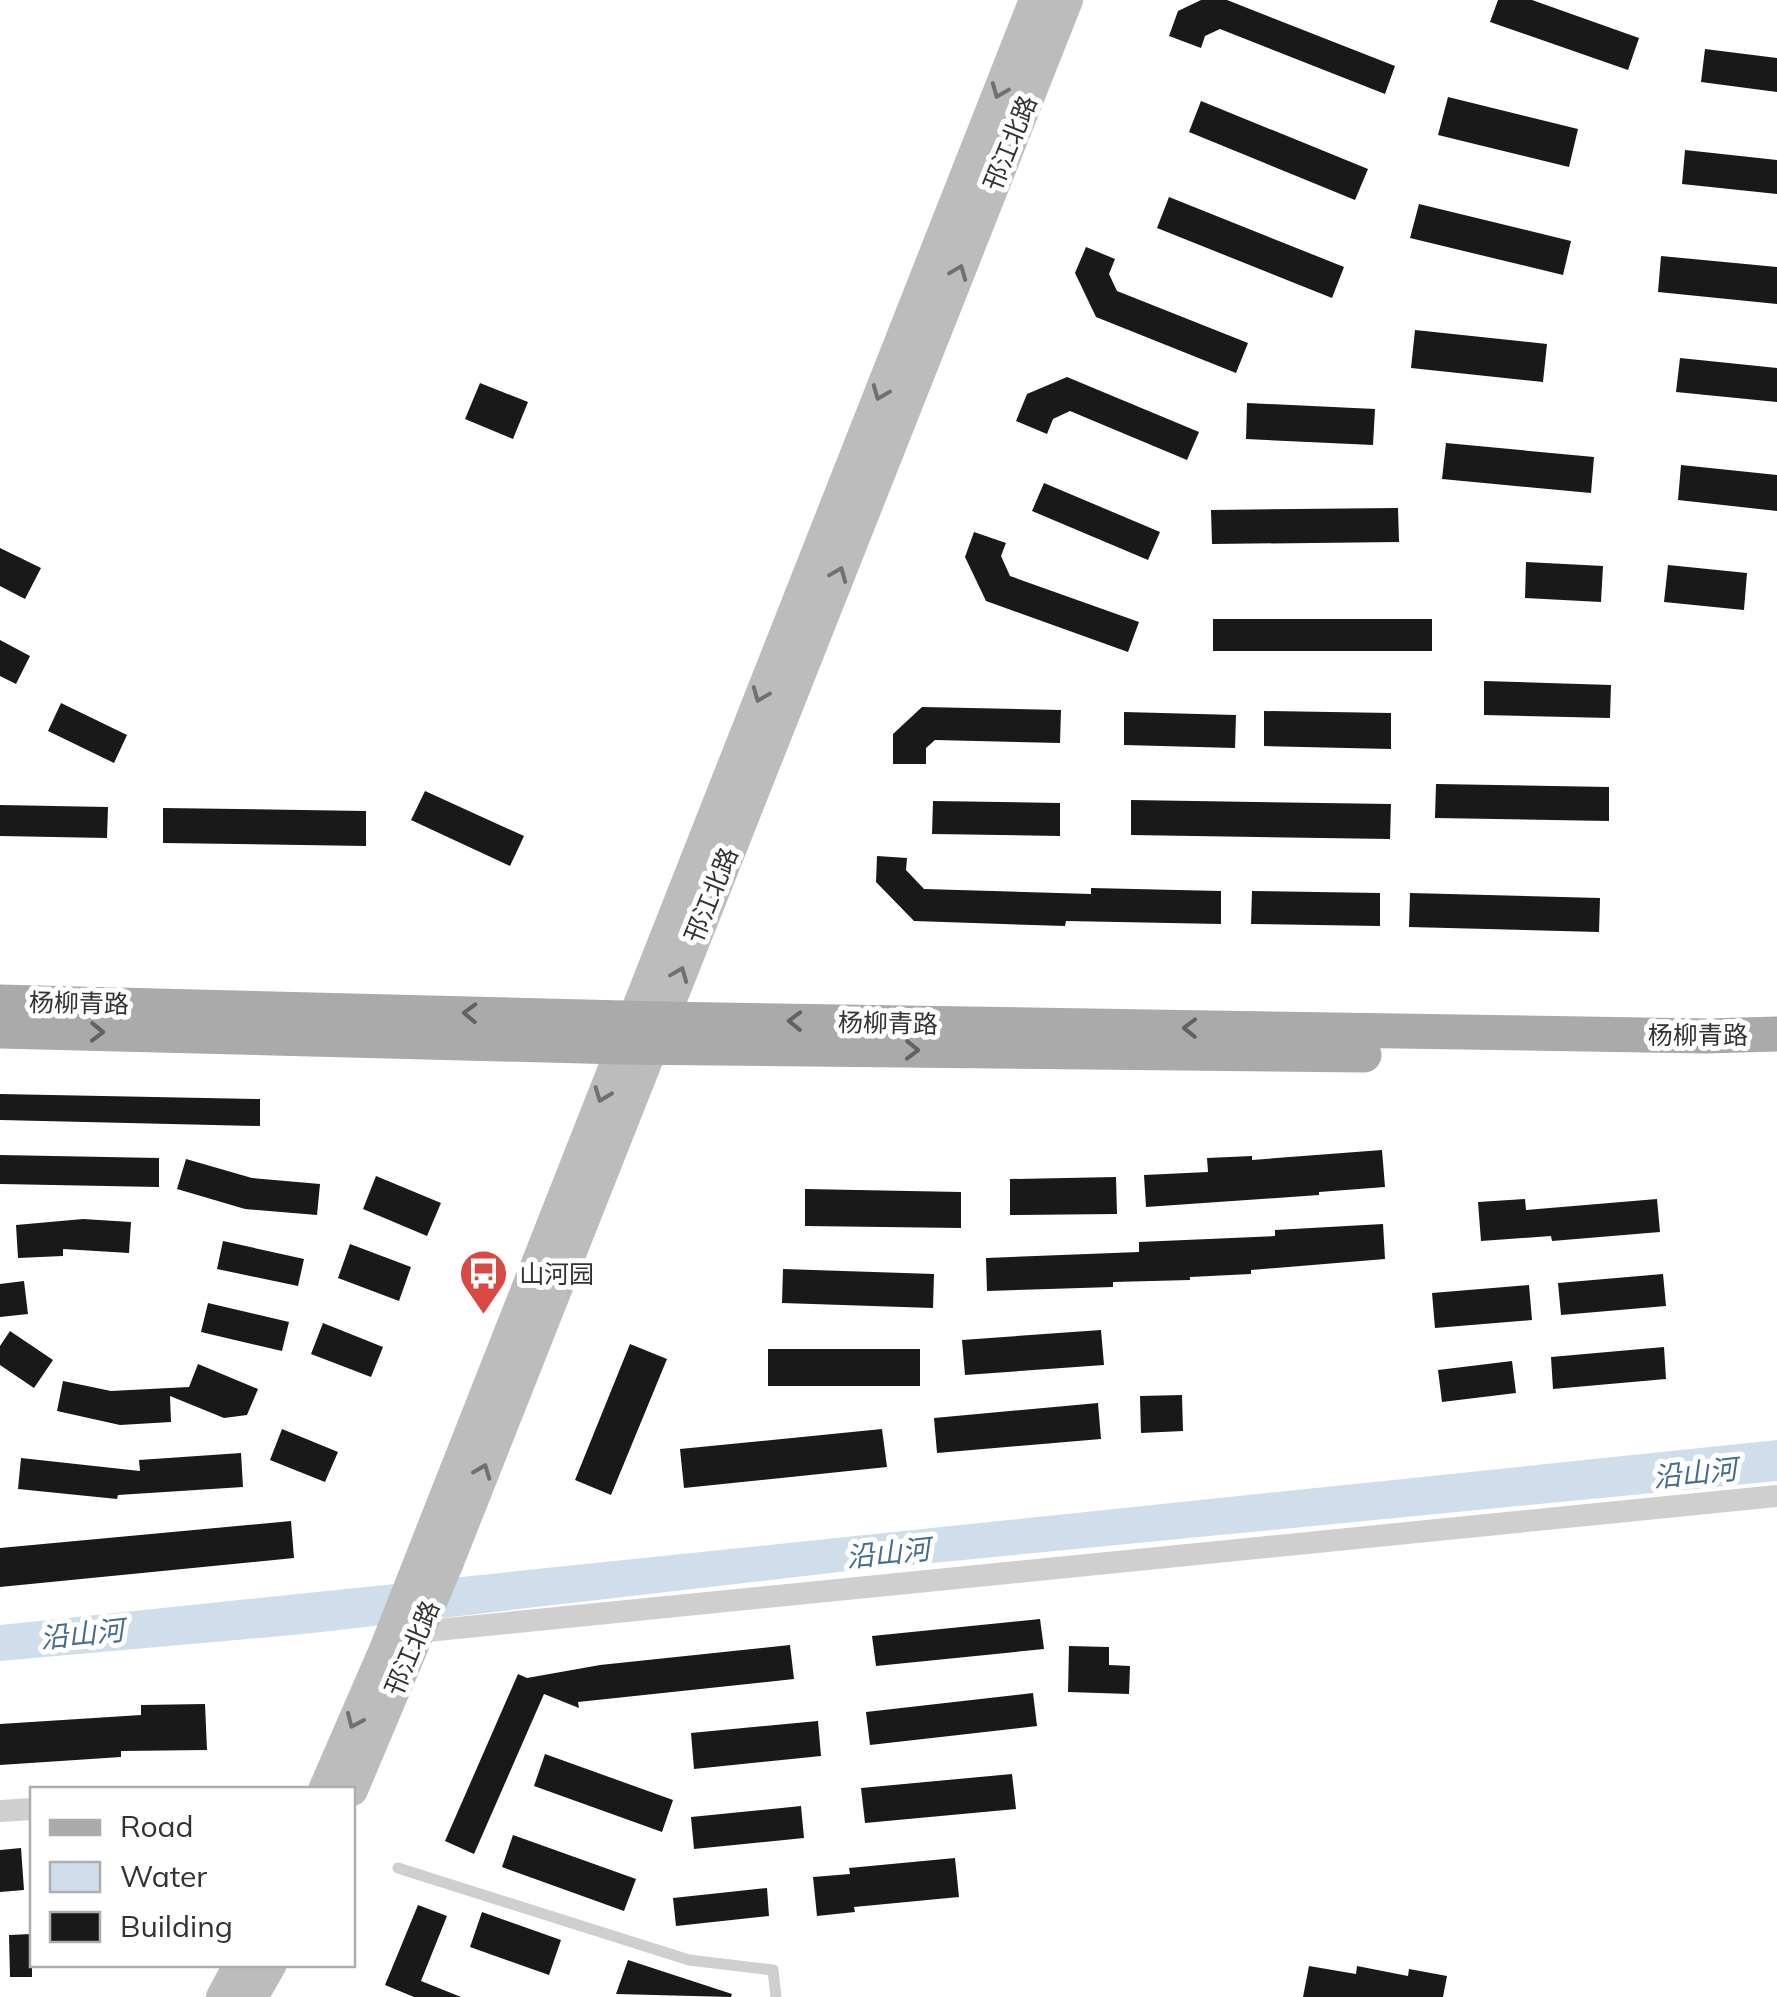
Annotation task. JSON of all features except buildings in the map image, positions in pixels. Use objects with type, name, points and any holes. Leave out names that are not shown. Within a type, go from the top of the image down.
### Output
[{"type":"main road","name":"邗江北路","points":[[325,1787],[433,1563],[641,1033],[1035,0]]},
{"type":"main road","name":"邗江北路","points":[[641,1033],[1067,0]]},
{"type":"main road","name":"杨柳青路","points":[[0,1002],[641,1033],[1701,1058],[1777,1056]]},
{"type":"main road","name":"杨柳青路","points":[[0,1031],[1777,1034]]},
{"type":"main road","name":"邗江北路","points":[[353,1787],[395,1646]]},
{"type":"main road","points":[[222,1997],[238,1967]]},
{"type":"main road","points":[[252,1997],[269,1967]]},
{"type":"street","points":[[395,1646],[1777,1496]]},
{"type":"street","points":[[0,1811],[30,1808]]},
{"type":"lane","points":[[398,1868],[689,1960],[773,1970],[776,1997]]},
{"type":"water","name":"沿山河","points":[[1777,1440],[1777,1481],[839,1572],[304,1634],[0,1661],[0,1625]]},
{"type":"place","name":"山河园","points":[[484,1316]]}]
